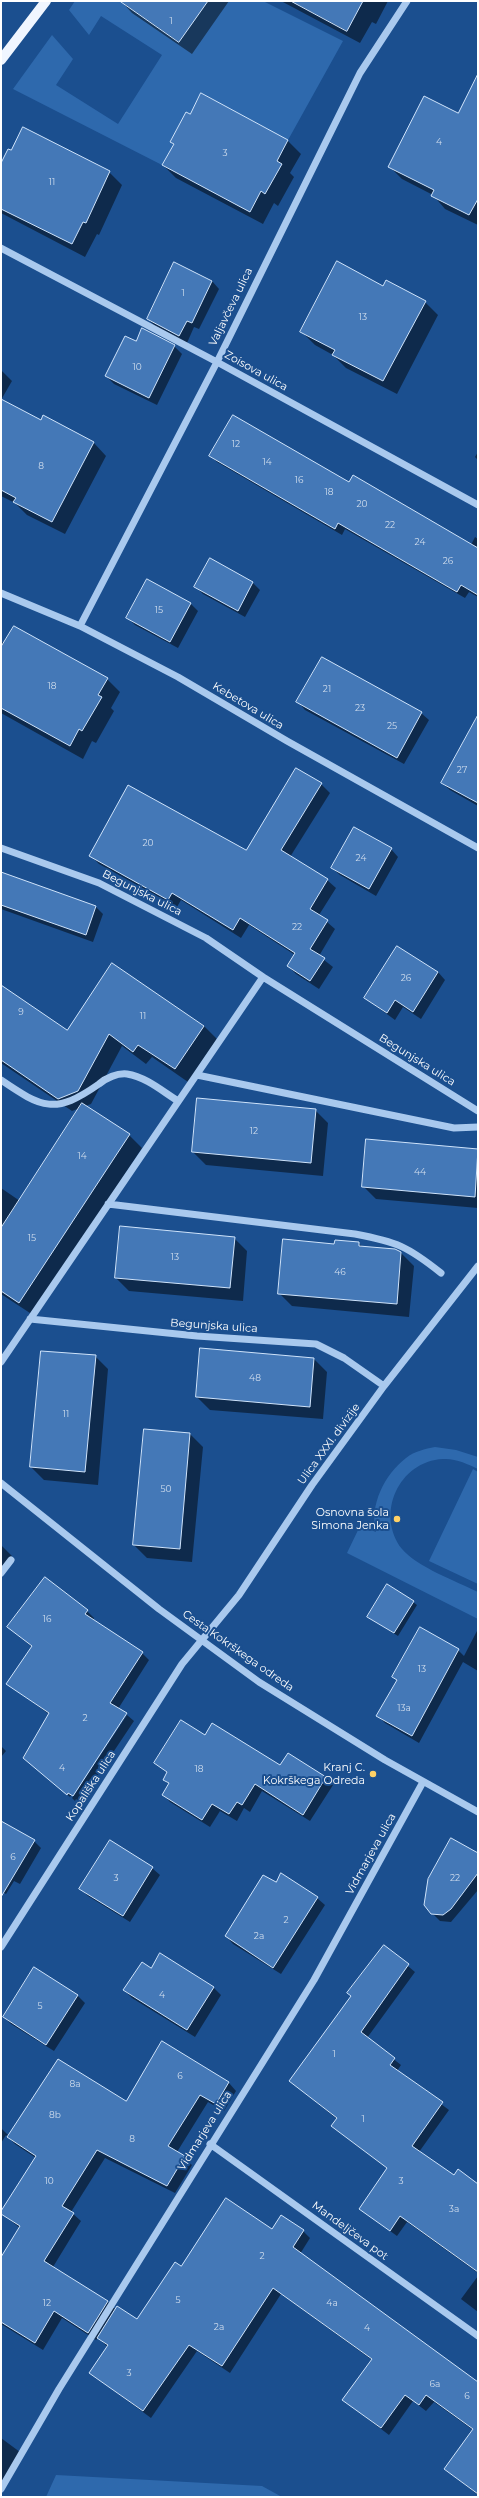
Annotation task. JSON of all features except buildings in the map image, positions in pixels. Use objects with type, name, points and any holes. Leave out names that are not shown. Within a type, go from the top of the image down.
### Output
[{"type":"main road","points":[[1,60],[46,1]]},
{"type":"street","name":"Valjavčeva ulica","points":[[80,626],[217,362],[360,73],[407,1]]},
{"type":"street","name":"Zoisova ulica","points":[[1,248],[217,362],[478,505]]},
{"type":"street","name":"Kebetova ulica","points":[[1,593],[80,626],[178,677],[287,741],[478,848]]},
{"type":"street","name":"Begunjska ulica","points":[[1,848],[99,883],[206,938],[263,977],[478,1111]]},
{"type":"street","points":[[1,1362],[263,977]]},
{"type":"street","points":[[1,1080],[32,1101],[50,1106],[74,1098],[108,1077],[126,1074],[144,1080],[178,1101]]},
{"type":"street","points":[[197,1075],[454,1128],[478,1127]]},
{"type":"street","points":[[108,1204],[355,1234],[394,1242],[414,1251],[441,1273]]},
{"type":"street","name":"Ulica XXXI. divizije","points":[[203,1639],[239,1595],[312,1485],[384,1386],[478,1266]]},
{"type":"street","name":"Begunjska ulica","points":[[30,1319],[197,1336],[316,1344],[344,1358],[384,1386]]},
{"type":"street","name":"Cesta Kokrškega odreda","points":[[1,1483],[159,1609],[203,1639],[259,1682],[423,1782],[478,1812]]},
{"type":"street","points":[[1,1573],[11,1560]]},
{"type":"street","name":"Kopališka ulica","points":[[1,1947],[182,1664],[203,1639]]},
{"type":"street","name":"Vidmarjeva ulica","points":[[1,2489],[59,2389],[210,2144],[314,1980],[423,1782]]},
{"type":"street","name":"Mandeljčeva pot","points":[[210,2144],[478,2336]]},
{"type":"shaded area","points":[[75,1],[120,1],[179,42],[207,1],[263,1],[343,41],[288,140],[201,93],[190,114],[186,112],[170,142],[174,144],[162,165],[13,89],[52,35],[73,59],[56,85],[118,124],[162,55],[101,16],[89,35],[69,10]]},
{"type":"shaded area","points":[[435,1447],[456,1450],[478,1457],[478,1469],[452,1459],[443,1459],[427,1462],[414,1469],[404,1479],[396,1492],[392,1506],[391,1520],[394,1535],[402,1549],[417,1562],[478,1592],[478,1619],[347,1553],[360,1526],[376,1532],[374,1522],[377,1501],[385,1481],[391,1473],[409,1456]]},
{"type":"shaded area","points":[[473,1469],[478,1472],[478,1584],[429,1561]]},
{"type":"shaded area","points":[[56,2475],[262,2486],[282,2497],[46,2497]]},
{"type":"place","name":"Osnovna šola Simona Jenka","points":[[397,1519]]},
{"type":"place","name":"Kranj C. Kokrškega Odreda","points":[[373,1774]]}]
